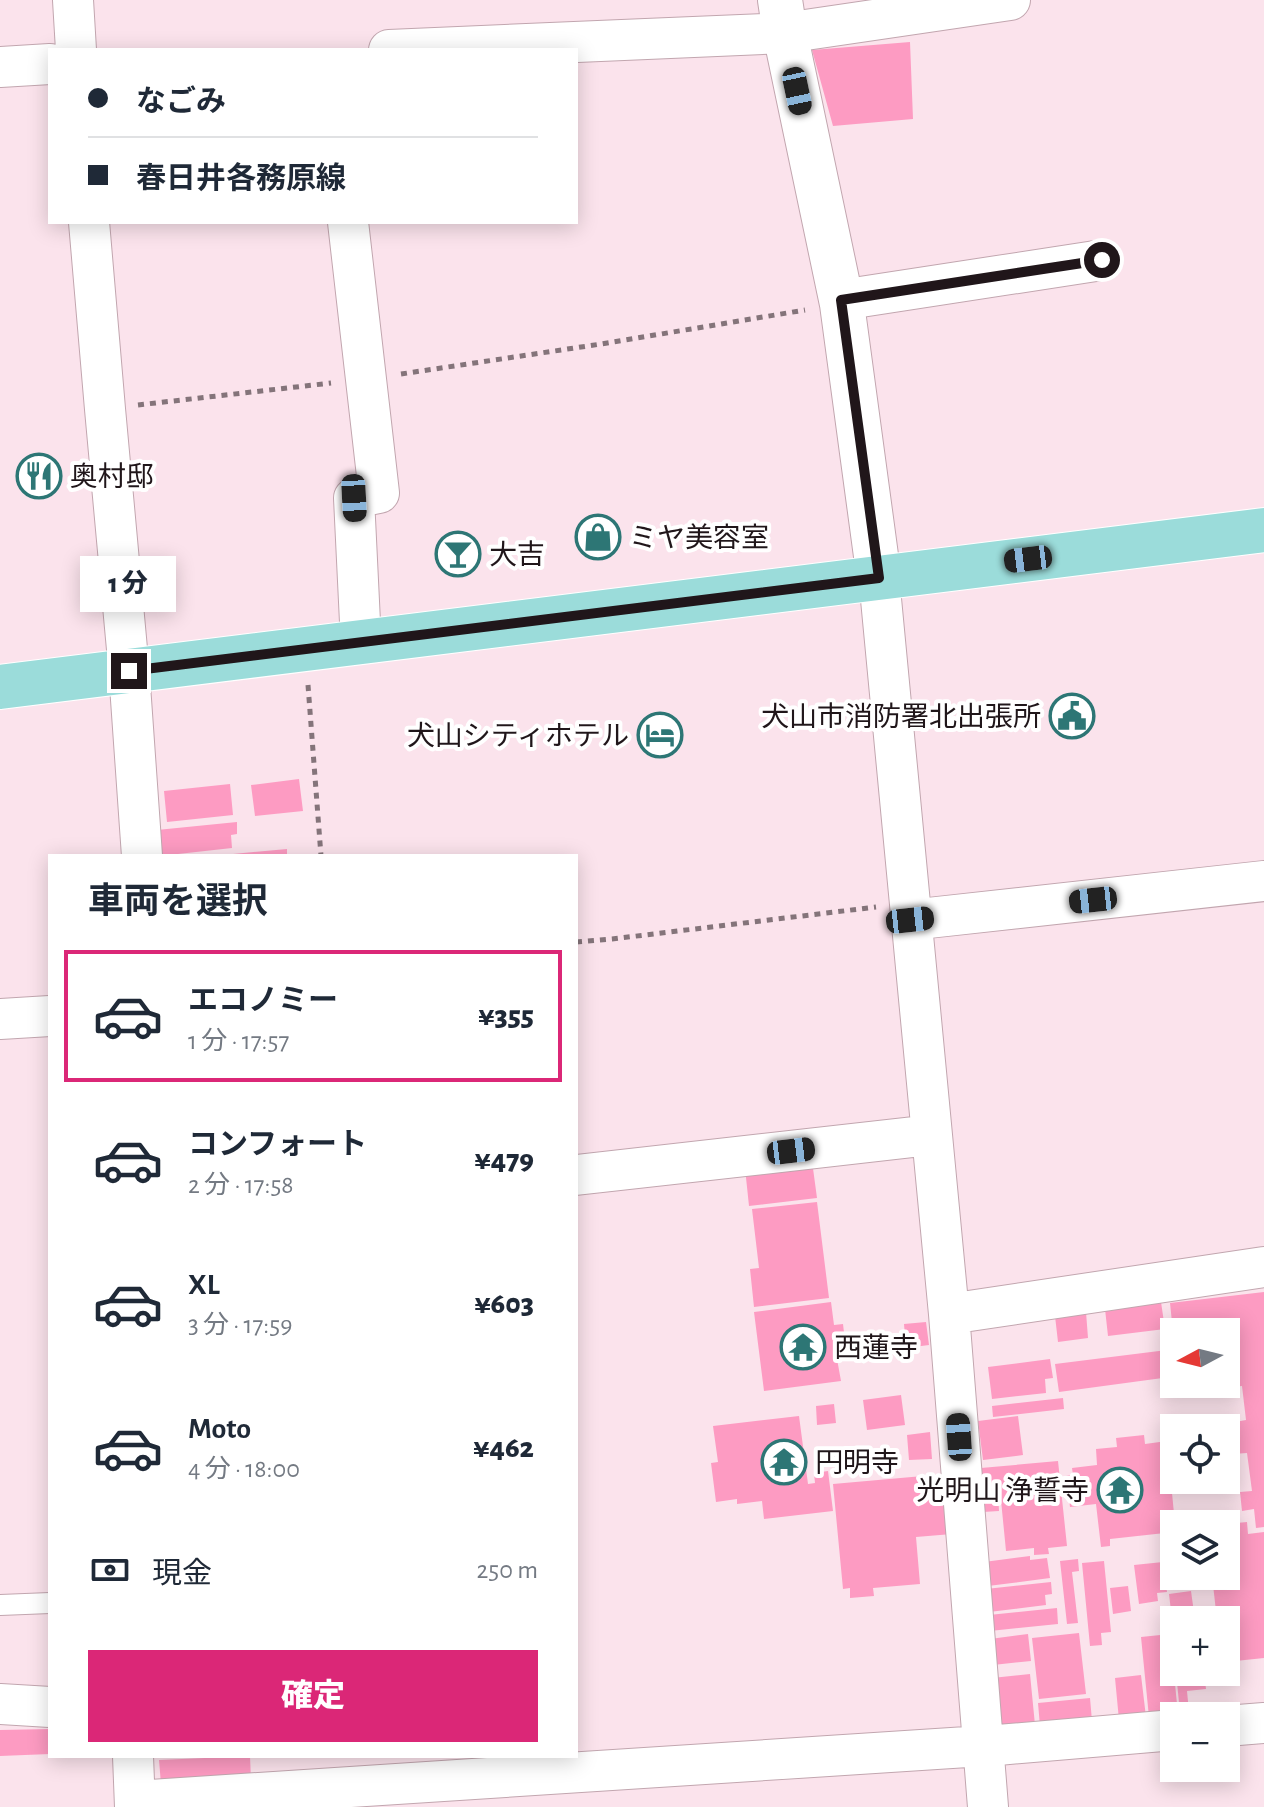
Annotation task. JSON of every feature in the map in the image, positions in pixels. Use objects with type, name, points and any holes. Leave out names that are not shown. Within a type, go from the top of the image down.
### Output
[{"type":"main road","points":[[782,17],[841,302],[879,578]]},
{"type":"main road","points":[[0,687],[1264,530]]},
{"type":"street","points":[[73,0],[76,48]]},
{"type":"street","points":[[413,48],[1010,0]]},
{"type":"street","points":[[0,67],[48,64]]},
{"type":"street","points":[[89,224],[129,671],[142,854]]},
{"type":"street","points":[[348,224],[379,493],[354,498],[361,643]]},
{"type":"street","points":[[841,302],[1102,260]]},
{"type":"street","points":[[879,578],[949,1314],[988,1807]]},
{"type":"street","points":[[909,912],[1264,881]]},
{"type":"street","points":[[0,1019],[48,1016]]},
{"type":"street","points":[[578,1175],[931,1135]]},
{"type":"street","points":[[949,1314],[1264,1267]]},
{"type":"street","points":[[0,1704],[48,1707]]},
{"type":"street","points":[[1240,1725],[1264,1723]]},
{"type":"street","points":[[133,1758],[135,1804],[1160,1731]]},
{"type":"lane","points":[[0,1605],[48,1603]]},
{"type":"path","points":[[105,409],[366,378],[586,347],[841,302]]},
{"type":"path","points":[[306,650],[321,854]]},
{"type":"path","points":[[578,942],[909,912]]},
{"type":"building","points":[[910,42],[913,119],[833,126],[812,50]]},
{"type":"building","points":[[299,779],[303,811],[255,816],[251,785]]},
{"type":"building","points":[[230,784],[233,815],[167,822],[164,791]]},
{"type":"building","points":[[237,822],[237,834],[231,835],[232,848],[178,854],[160,854],[157,830]]},
{"type":"building","points":[[287,849],[287,854],[233,854]]},
{"type":"building","points":[[812,1161],[817,1198],[749,1206],[745,1168]]},
{"type":"building","points":[[817,1202],[829,1298],[754,1307],[750,1269],[759,1268],[752,1209]]},
{"type":"building","points":[[1264,1292],[1264,1527],[1256,1528],[1254,1509],[1242,1511],[1240,1492],[1252,1491],[1247,1453],[1240,1454],[1240,1421],[1246,1420],[1240,1386],[1240,1318],[1172,1318],[1170,1303]]},
{"type":"building","points":[[831,1302],[834,1325],[843,1324],[847,1358],[837,1359],[841,1381],[764,1391],[754,1312]]},
{"type":"building","points":[[1161,1302],[1163,1318],[1160,1318],[1160,1330],[1108,1336],[1105,1309]]},
{"type":"building","points":[[1086,1312],[1088,1338],[1058,1342],[1055,1316]]},
{"type":"building","points":[[926,1322],[929,1345],[906,1348],[904,1324]]},
{"type":"building","points":[[1160,1351],[1160,1378],[1059,1392],[1055,1364]]},
{"type":"building","points":[[1050,1359],[1053,1378],[1045,1379],[1046,1393],[992,1399],[988,1367]]},
{"type":"building","points":[[901,1395],[905,1425],[867,1430],[863,1400]]},
{"type":"building","points":[[1063,1398],[1064,1409],[993,1417],[992,1406]]},
{"type":"building","points":[[834,1404],[836,1423],[817,1425],[816,1406]]},
{"type":"building","points":[[799,1416],[808,1484],[815,1483],[814,1473],[828,1471],[833,1511],[764,1519],[762,1501],[737,1504],[737,1499],[716,1502],[711,1463],[718,1462],[713,1426]]},
{"type":"building","points":[[1018,1416],[1023,1455],[983,1460],[978,1421]]},
{"type":"building","points":[[930,1432],[932,1459],[909,1460],[907,1435]]},
{"type":"building","name":"光明山 浄誓寺","points":[[1144,1435],[1145,1444],[1160,1442],[1160,1494],[1172,1494],[1174,1510],[1160,1510],[1160,1534],[1110,1539],[1110,1546],[1101,1547],[1096,1504],[1070,1507],[1066,1476],[1073,1475],[1072,1468],[1097,1465],[1096,1449],[1117,1447],[1116,1438]]},
{"type":"building","points":[[1058,1461],[1067,1546],[1048,1548],[1049,1554],[1034,1555],[1034,1548],[1006,1551],[1000,1490],[983,1492],[981,1468]]},
{"type":"building","points":[[923,1476],[924,1488],[948,1486],[952,1534],[916,1537],[920,1584],[873,1588],[874,1596],[850,1598],[850,1588],[843,1589],[833,1484]]},
{"type":"building","points":[[998,1493],[999,1511],[983,1512],[981,1495]]},
{"type":"building","points":[[1247,1522],[1248,1534],[1264,1532],[1264,1658],[1240,1661],[1240,1606],[1215,1606],[1214,1590],[1240,1590],[1240,1523]]},
{"type":"building","points":[[1030,1556],[1030,1560],[1047,1558],[1050,1578],[988,1586],[984,1562]]},
{"type":"building","points":[[1078,1559],[1079,1571],[1072,1572],[1078,1623],[1067,1624],[1060,1561]]},
{"type":"building","points":[[1104,1561],[1111,1632],[1101,1633],[1102,1645],[1090,1646],[1082,1563]]},
{"type":"building","points":[[1160,1562],[1160,1590],[1167,1592],[1157,1593],[1158,1601],[1139,1604],[1134,1565]]},
{"type":"building","points":[[1051,1582],[1052,1594],[1045,1595],[1046,1605],[989,1612],[986,1589]]},
{"type":"building","points":[[1128,1586],[1131,1611],[1113,1614],[1110,1588]]},
{"type":"building","points":[[1191,1591],[1193,1606],[1170,1606],[1169,1594]]},
{"type":"building","points":[[1057,1608],[1058,1624],[990,1631],[989,1615]]},
{"type":"building","points":[[1079,1633],[1086,1694],[1039,1699],[1032,1638]]},
{"type":"building","points":[[1028,1634],[1031,1661],[993,1665],[990,1639]]},
{"type":"building","points":[[1160,1635],[1160,1686],[1175,1686],[1177,1702],[1160,1702],[1160,1716],[1149,1717],[1141,1637]]},
{"type":"building","points":[[1030,1674],[1035,1725],[998,1729],[992,1678]]},
{"type":"building","points":[[1141,1675],[1146,1717],[1119,1720],[1115,1678]]},
{"type":"building","points":[[1177,1686],[1206,1686],[1206,1689],[1187,1691],[1188,1702],[1179,1702]]},
{"type":"building","points":[[1090,1698],[1092,1721],[1040,1726],[1038,1703]]},
{"type":"building","points":[[48,1729],[48,1754],[0,1756],[0,1730]]},
{"type":"building","points":[[250,1758],[251,1780],[161,1784],[159,1760]]},
{"type":"place","name":"奥村邸","points":[[39,476]]},
{"type":"place","name":"ミヤ美容室","points":[[598,537]]},
{"type":"place","name":"大吉","points":[[458,554]]},
{"type":"place","name":"犬山市消防署北出張所","points":[[1072,716]]},
{"type":"place","name":"犬山シティホテル","points":[[660,735]]},
{"type":"place","name":"西蓮寺","points":[[803,1347]]},
{"type":"place","name":"円明寺","points":[[784,1462]]},
{"type":"place","name":"光明山 浄誓寺","points":[[1120,1490]]},
{"type":"route","points":[[129,671],[879,578],[841,300],[1102,260]]}]
